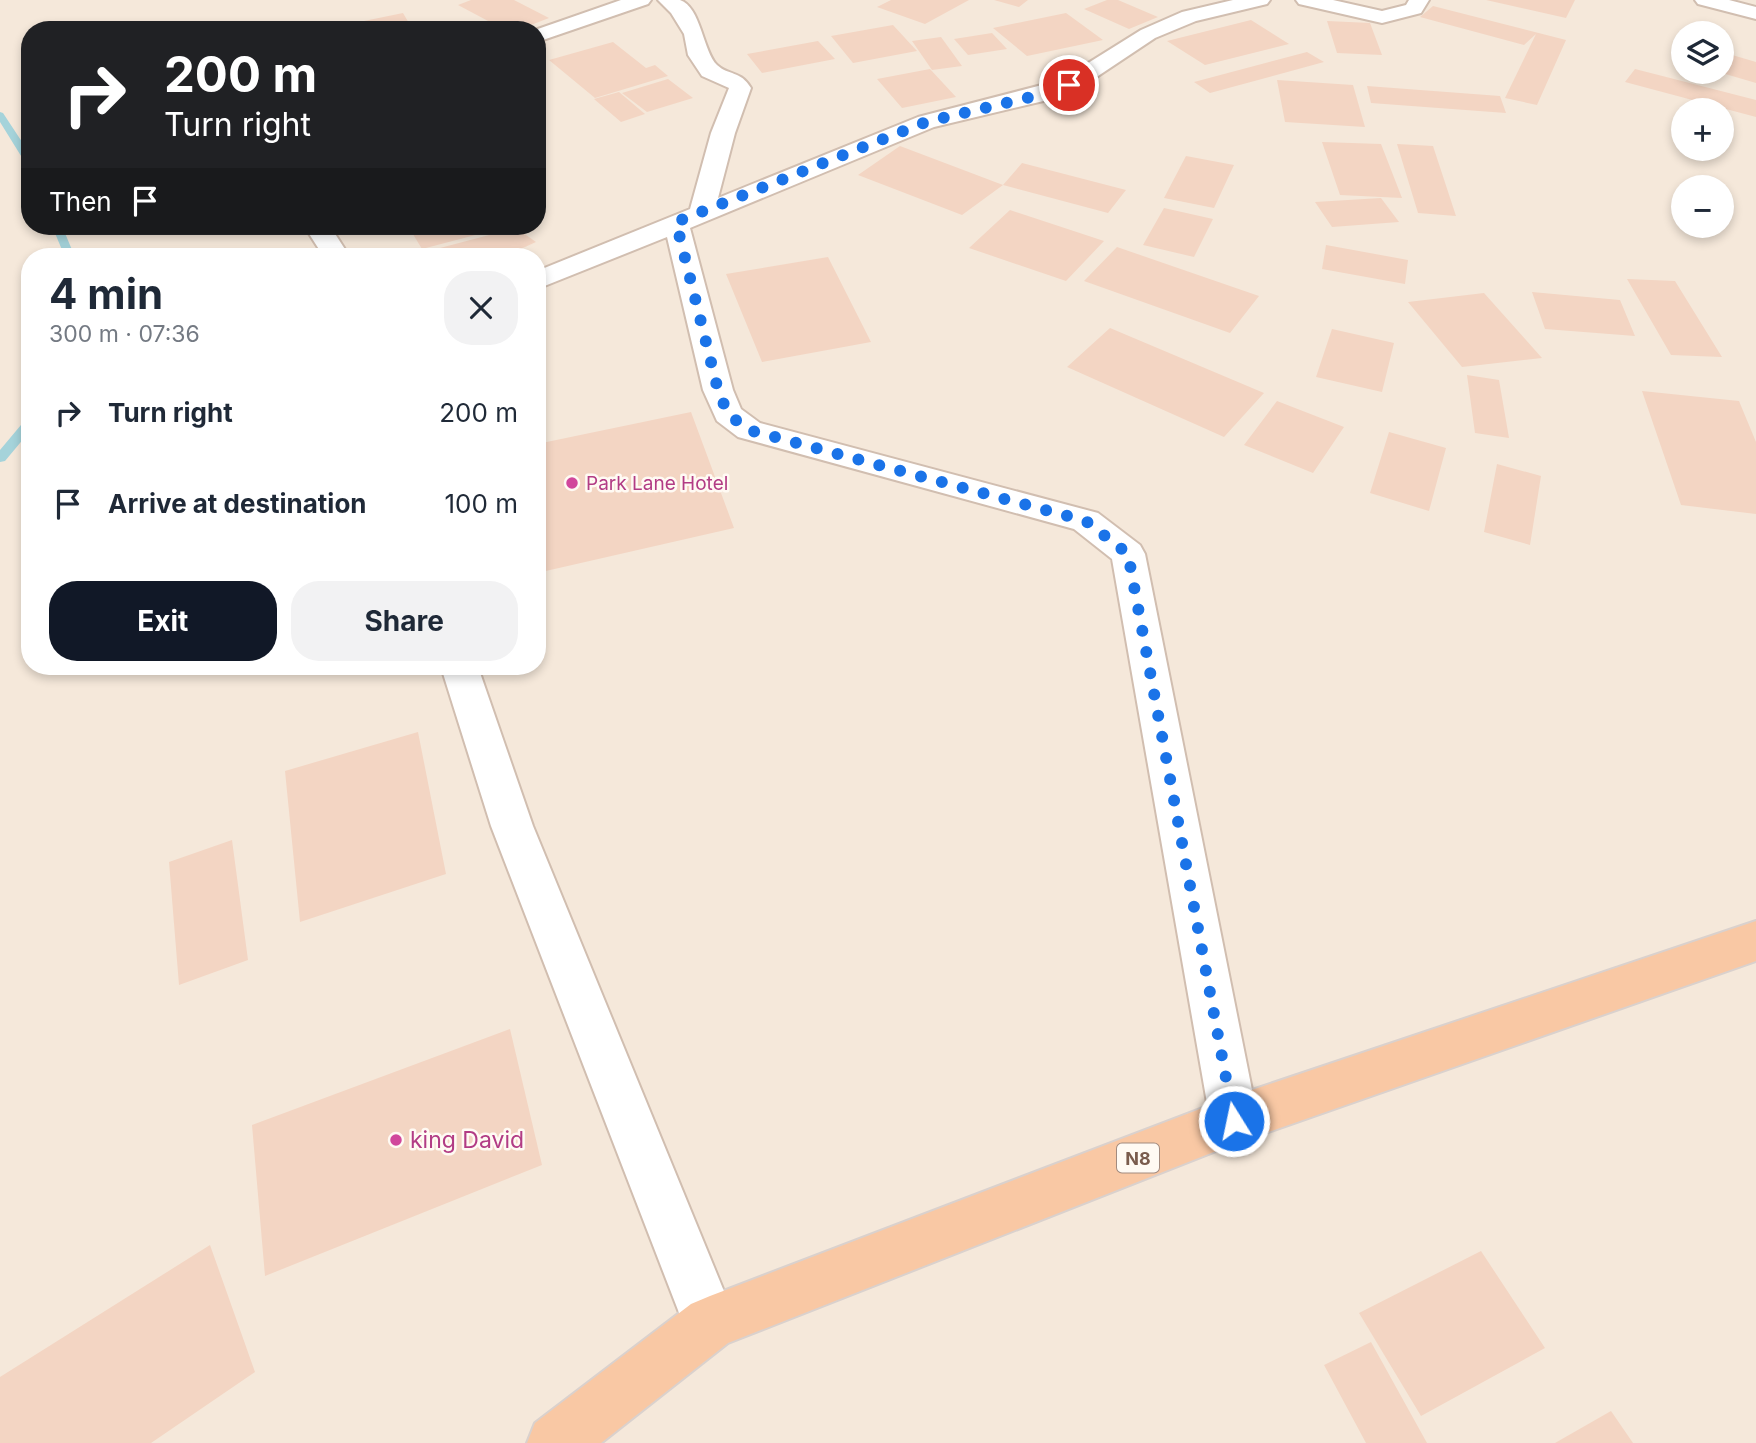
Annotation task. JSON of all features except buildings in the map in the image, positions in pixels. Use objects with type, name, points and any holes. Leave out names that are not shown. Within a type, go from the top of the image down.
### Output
[{"type":"highway","name":"N8","points":[[555,1443],[710,1323],[1234,1121],[1756,941]]},
{"type":"street","points":[[546,33],[641,0]]},
{"type":"street","points":[[668,0],[679,9],[694,34],[699,55],[710,71],[736,81],[740,88],[689,216],[718,390],[728,414],[749,430],[1086,521],[1128,554],[1234,1121]]},
{"type":"street","points":[[546,277],[689,216],[926,122],[1044,94],[1069,85],[1148,34],[1189,16],[1261,0]]},
{"type":"street","points":[[1306,0],[1382,17],[1414,9],[1419,0]]},
{"type":"street","points":[[1705,0],[1756,13]]},
{"type":"street","points":[[462,675],[512,826],[710,1323]]},
{"type":"shaded area","points":[[0,0],[1756,0],[1756,1443],[0,1443]]},
{"type":"waterway","points":[[0,115],[21,148]]},
{"type":"waterway","points":[[61,235],[66,248]]},
{"type":"waterway","points":[[0,458],[21,433]]},
{"type":"place","name":"Park Lane Hotel","points":[[572,483]]},
{"type":"place","name":"king David","points":[[396,1140]]},
{"type":"route","points":[[1069,85],[1044,94],[926,122],[676,222],[718,390],[728,414],[749,430],[1086,521],[1128,554],[1234,1121]]}]
